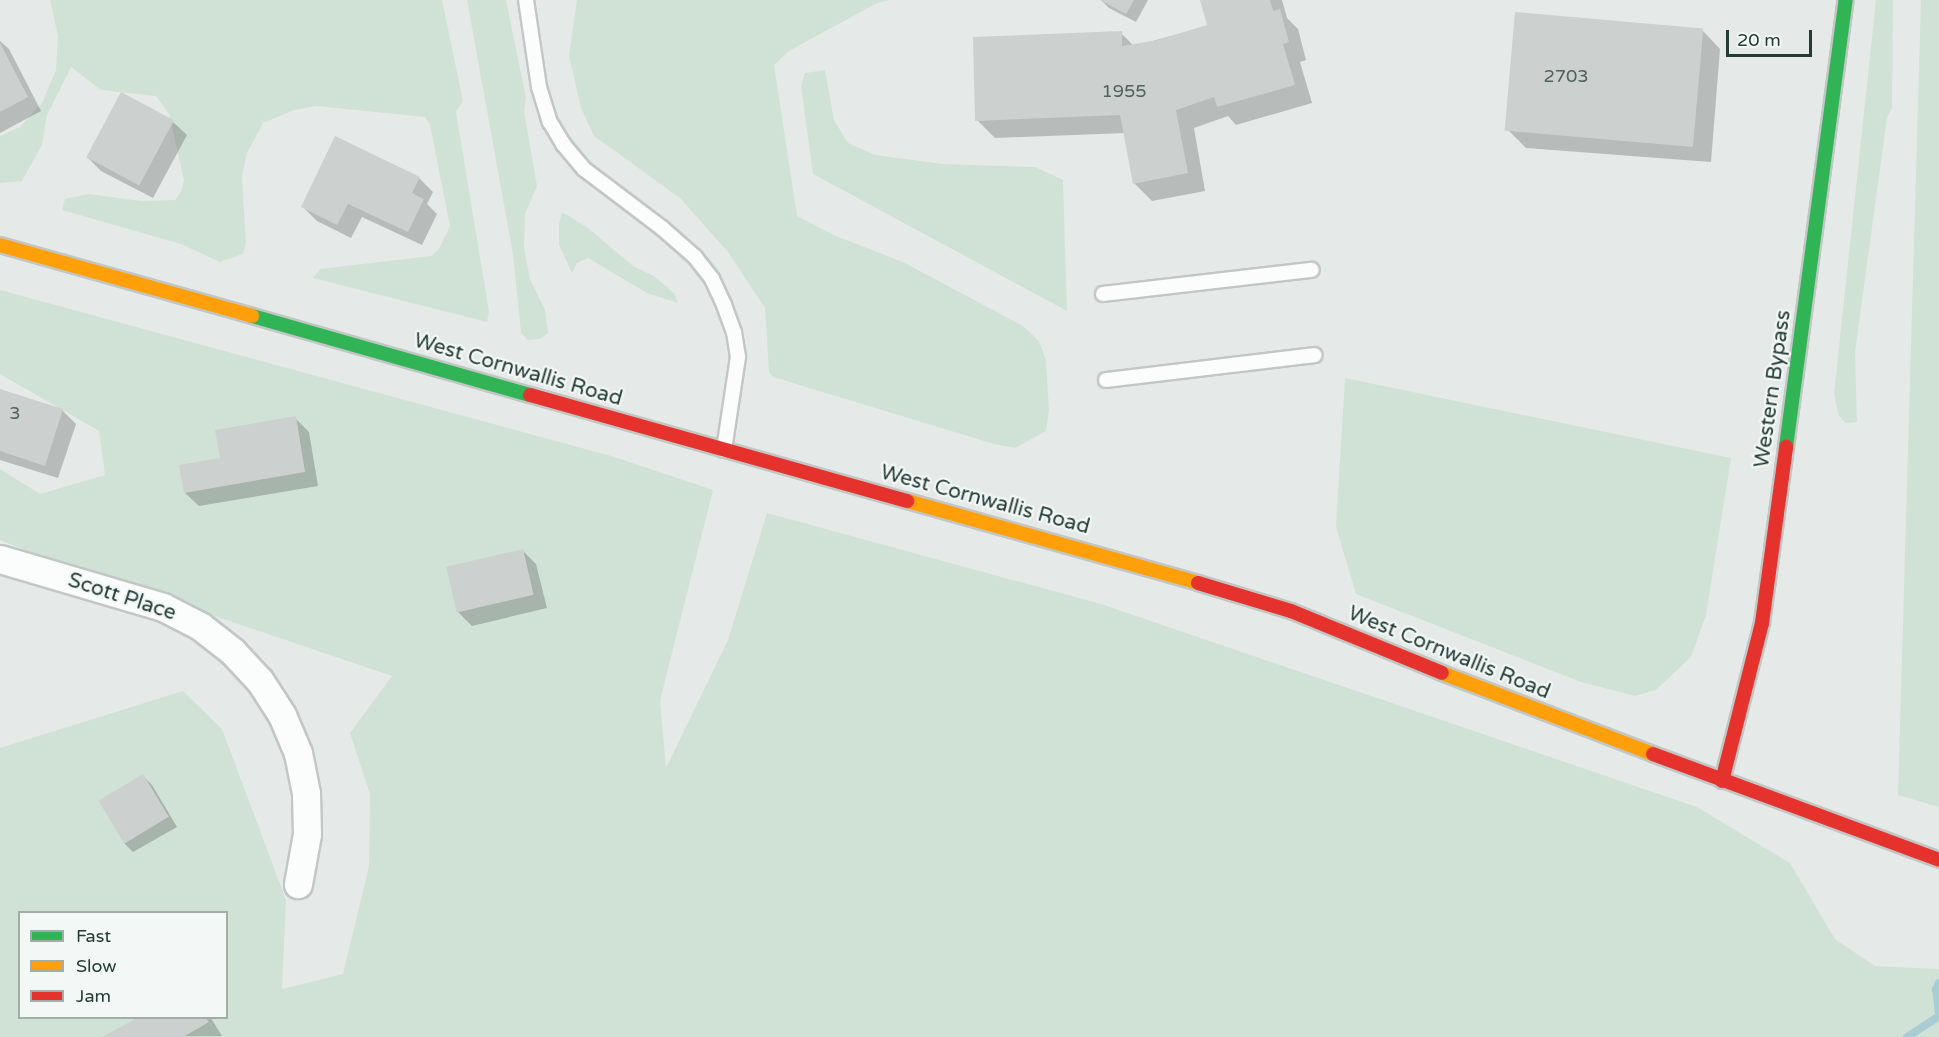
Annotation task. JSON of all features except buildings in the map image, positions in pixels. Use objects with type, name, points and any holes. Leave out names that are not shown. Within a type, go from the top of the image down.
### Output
[{"type":"street","name":"Western Bypass","points":[[1722,781],[1762,623],[1846,0]]},
{"type":"street","name":"West Cornwallis Road","points":[[0,245],[724,450],[1104,554],[1291,611],[1517,704],[1939,860]]},
{"type":"street","name":"Scott Place","points":[[0,559],[163,608],[208,632],[232,651],[260,681],[282,715],[294,743],[306,793],[307,834],[298,884]]},
{"type":"lane","points":[[525,0],[540,87],[550,122],[562,144],[584,169],[662,228],[695,257],[712,279],[724,305],[734,332],[738,357],[724,450]]},
{"type":"lane","points":[[1103,294],[1312,270]]},
{"type":"lane","points":[[1106,380],[1315,355]]},
{"type":"green space","points":[[50,0],[442,0],[463,101],[456,112],[489,312],[487,322],[313,278],[320,269],[431,256],[439,249],[450,226],[430,125],[425,117],[316,106],[294,110],[263,123],[247,153],[242,176],[246,243],[243,254],[220,262],[181,244],[62,210],[65,199],[89,194],[141,201],[175,200],[182,190],[184,180],[169,114],[156,96],[101,90],[71,67],[47,115],[42,145],[22,181],[0,183],[0,136],[20,127],[42,103],[56,70],[58,36]]},
{"type":"green space","points":[[467,0],[506,0],[526,98],[524,111],[537,186],[525,214],[524,248],[530,279],[545,310],[548,333],[540,339],[528,340],[521,333],[513,254]]},
{"type":"green space","points":[[577,0],[890,0],[877,3],[789,51],[774,65],[797,216],[836,236],[903,262],[1023,326],[1039,341],[1046,360],[1049,410],[1046,431],[1015,448],[994,444],[773,377],[769,372],[765,308],[728,252],[680,198],[594,136],[581,108],[569,56]]},
{"type":"green space","points":[[1876,0],[1893,0],[1892,108],[1887,118],[1855,352],[1857,422],[1846,423],[1839,416],[1834,394]]},
{"type":"green space","points":[[1921,0],[1939,0],[1939,807],[1898,795]]},
{"type":"green space","points":[[825,70],[834,120],[848,143],[875,155],[943,164],[1035,167],[1063,180],[1067,311],[813,174],[801,86],[805,73]]},
{"type":"green space","points":[[562,212],[588,228],[633,266],[654,276],[674,293],[678,303],[647,293],[588,258],[577,263],[572,273],[559,245],[559,224]]},
{"type":"green space","points":[[0,290],[611,456],[713,490],[660,701],[666,768],[728,640],[767,513],[1101,604],[1697,807],[1790,863],[1835,939],[1875,966],[1939,969],[1939,1037],[0,1037],[0,748],[183,691],[222,729],[286,900],[282,989],[343,974],[369,866],[370,794],[350,733],[392,676],[55,562],[0,540],[0,469],[40,494],[105,475],[99,431],[0,374]]},
{"type":"green space","points":[[1345,378],[1731,458],[1706,615],[1691,657],[1656,690],[1635,696],[1581,682],[1356,594],[1336,527]]},
{"type":"waterway","points":[[1939,983],[1936,989],[1939,1013]]},
{"type":"waterway","points":[[1907,1037],[1939,1016]]},
{"type":"traffic: fast","points":[[1786,447],[1846,0]]},
{"type":"traffic: fast","points":[[252,316],[530,395]]},
{"type":"traffic: slow","points":[[0,245],[252,316]]},
{"type":"traffic: slow","points":[[907,501],[1198,583]]},
{"type":"traffic: slow","points":[[1442,673],[1653,754]]},
{"type":"traffic: jam","points":[[530,395],[907,501]]},
{"type":"traffic: jam","points":[[1722,781],[1762,623],[1786,447]]},
{"type":"traffic: jam","points":[[1198,583],[1291,611],[1442,673]]},
{"type":"traffic: jam","points":[[1653,754],[1939,860]]}]
